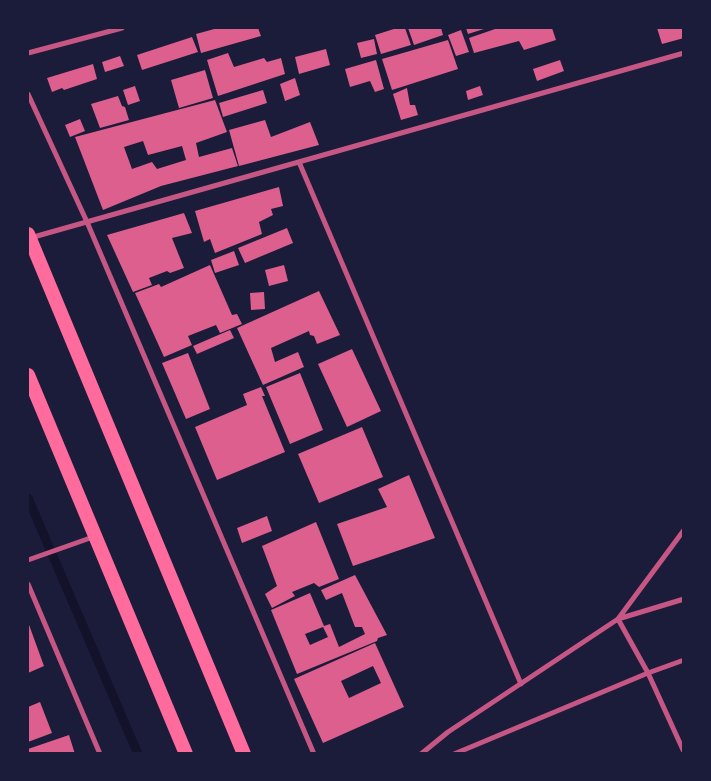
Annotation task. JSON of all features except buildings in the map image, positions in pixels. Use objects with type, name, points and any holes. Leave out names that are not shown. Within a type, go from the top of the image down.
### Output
[{"type":"highway","points":[[28,236],[244,754]]},
{"type":"highway","points":[[28,375],[186,754]]},
{"type":"street","points":[[28,54],[122,28]]},
{"type":"street","points":[[28,236],[87,222],[684,53]]},
{"type":"street","points":[[28,94],[87,222],[314,754]]},
{"type":"street","points":[[299,162],[521,684]]},
{"type":"street","points":[[618,619],[684,530]]},
{"type":"street","points":[[28,560],[94,536]]},
{"type":"street","points":[[28,584],[100,754]]},
{"type":"street","points":[[421,754],[448,732],[618,619],[684,600]]},
{"type":"street","points":[[618,619],[648,673],[684,752]]},
{"type":"street","points":[[454,754],[648,673],[684,660]]},
{"type":"waterway","points":[[28,498],[138,754]]}]
